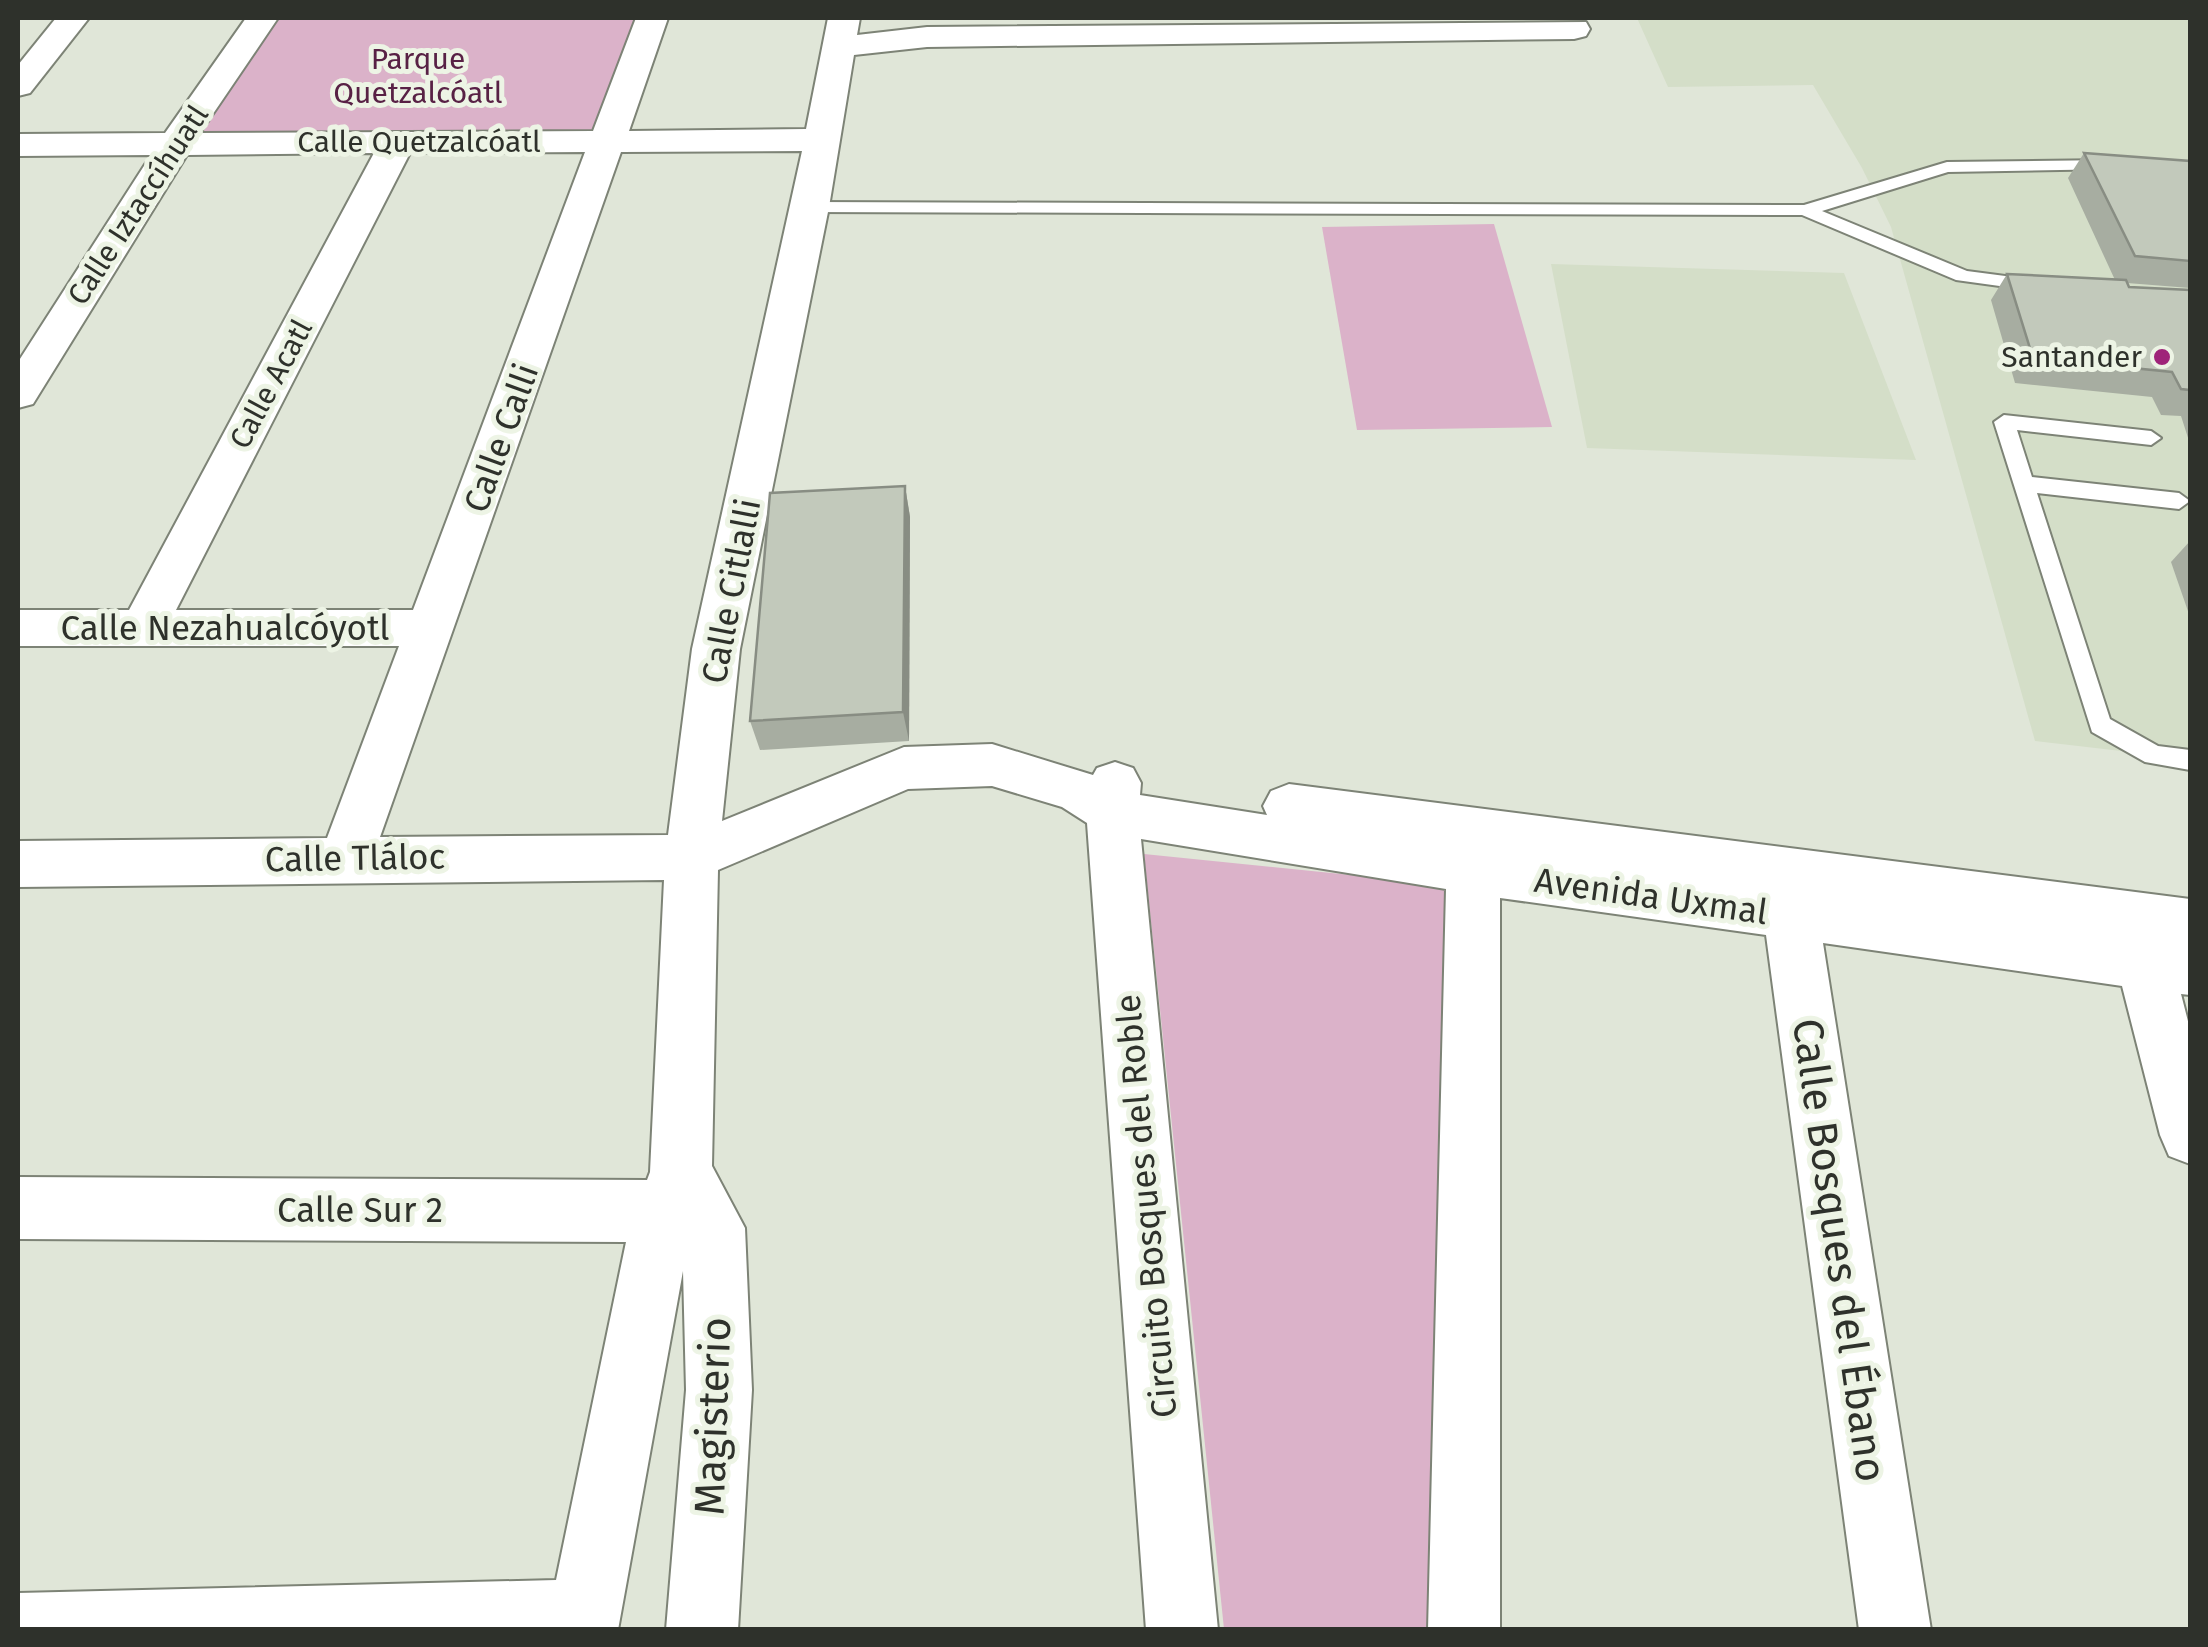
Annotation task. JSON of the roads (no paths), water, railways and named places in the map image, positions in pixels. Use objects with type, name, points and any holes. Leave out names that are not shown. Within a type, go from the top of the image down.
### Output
[{"type":"street","name":"Calle Iztaccíhuatl","points":[[18,394],[176,143],[262,18]]},
{"type":"street","name":"Calle Calli","points":[[346,858],[652,18]]},
{"type":"street","points":[[18,36],[66,26]]},
{"type":"street","points":[[18,86],[66,26]]},
{"type":"street","points":[[841,32],[927,37],[1574,29]]},
{"type":"street","name":"Calle Citlalli","points":[[683,1196],[692,857],[716,649],[810,207],[841,32]]},
{"type":"street","name":"Calle Quetzalcóatl","points":[[18,145],[821,140]]},
{"type":"street","name":"Calle Acatl","points":[[144,626],[398,143]]},
{"type":"street","name":"Calle Nezahualcóyotl","points":[[18,628],[432,628]]},
{"type":"street","name":"Avenida Uxmal","points":[[692,857],[904,768],[992,766],[1102,796],[1788,892],[2155,950],[2190,922]]},
{"type":"street","name":"Circuito Bosques del Roble","points":[[1102,796],[1182,1630]]},
{"type":"street","points":[[1464,1630],[1474,850]]},
{"type":"street","name":"Calle Tláloc","points":[[18,864],[692,857]]},
{"type":"street","name":"Calle Bosques del Ébano","points":[[1788,892],[1895,1630]]},
{"type":"street","points":[[2155,950],[2190,1135]]},
{"type":"street","name":"Calle Sur 2","points":[[18,1208],[683,1196]]},
{"type":"street","name":"Magisterio","points":[[584,1622],[683,1196]]},
{"type":"street","name":"Magisterio","points":[[683,1196],[714,1228],[719,1390],[702,1630]]},
{"type":"street","points":[[18,1629],[584,1622]]},
{"type":"lane","points":[[810,207],[1805,210],[1947,167],[2137,165]]},
{"type":"lane","points":[[1805,210],[1963,276],[2054,286]]},
{"type":"lane","points":[[2151,438],[2004,422],[2100,725],[2154,755],[2190,760]]},
{"type":"lane","points":[[2024,484],[2179,501]]},
{"type":"place","name":"Santander","points":[[2162,357]]},
{"type":"park label","name":"Parque Quetzalcóatl","points":[[418,76]]}]
